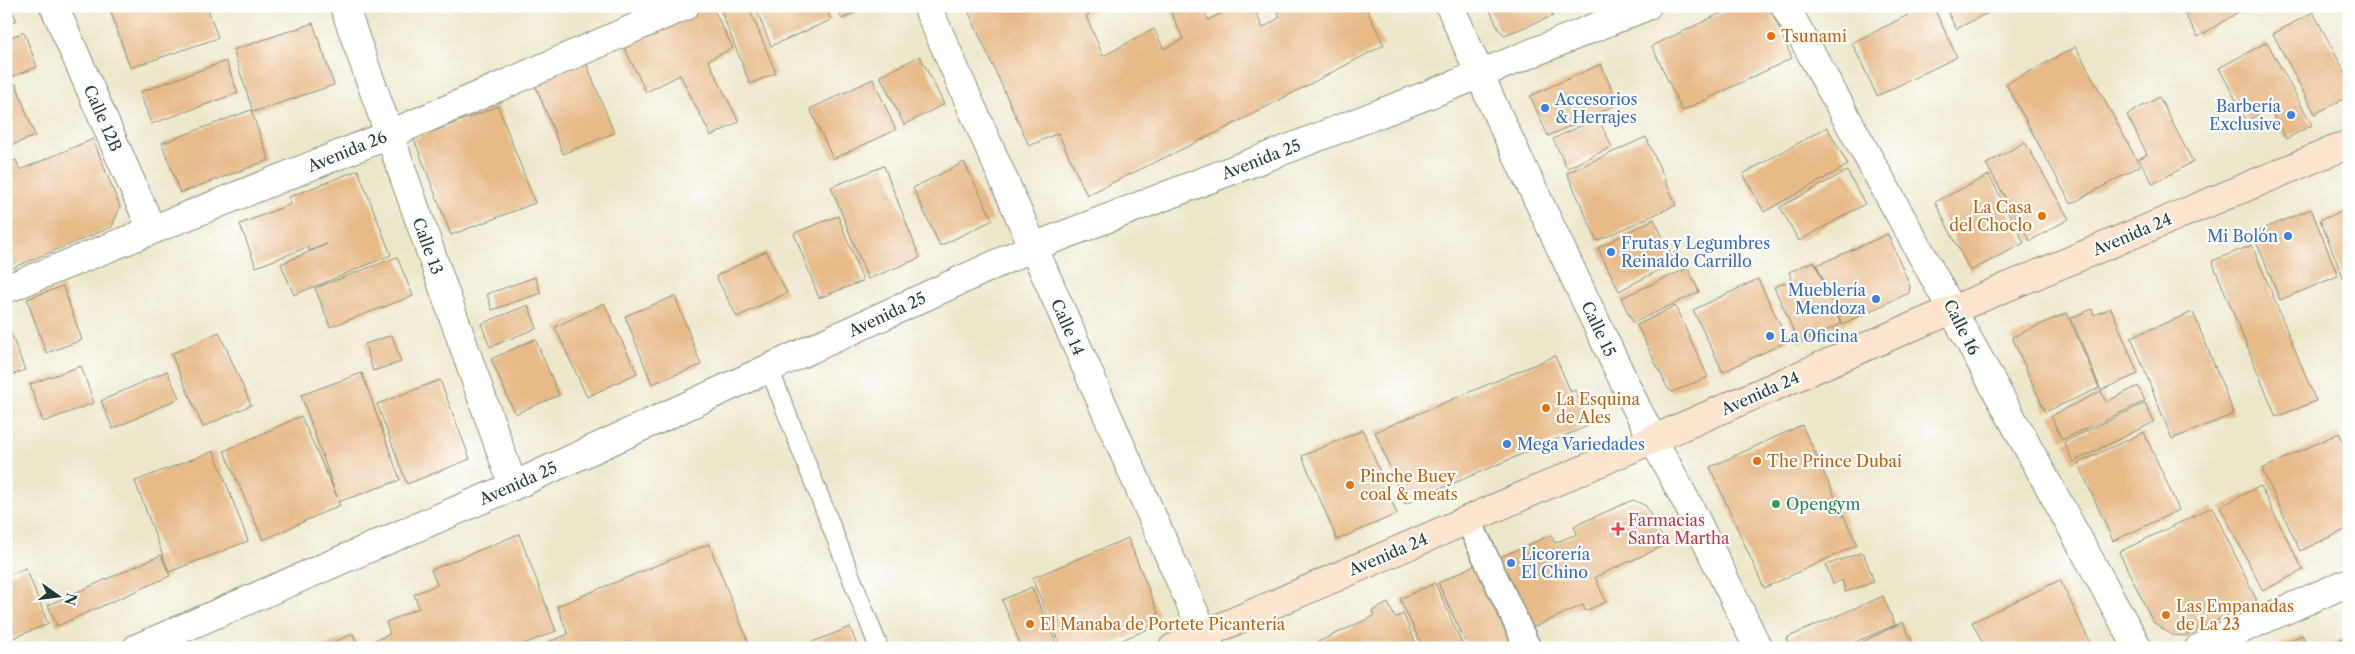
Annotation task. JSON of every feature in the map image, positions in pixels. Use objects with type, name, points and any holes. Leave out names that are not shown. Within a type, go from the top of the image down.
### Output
[{"type":"main road","name":"Avenida 24","points":[[1173,648],[1208,641],[1468,520],[1954,310],[2349,144]]},
{"type":"street","name":"Calle 12B","points":[[54,6],[152,230]]},
{"type":"street","name":"Calle 13","points":[[344,6],[513,486]]},
{"type":"street","name":"Avenida 26","points":[[6,289],[388,135],[685,6]]},
{"type":"street","name":"Calle 14","points":[[927,6],[1208,641]]},
{"type":"street","name":"Calle 15","points":[[1450,6],[1493,105],[1653,440],[1758,648]]},
{"type":"street","name":"Avenida 25","points":[[138,648],[513,486],[1033,247],[1647,6]]},
{"type":"street","name":"Calle 16","points":[[1785,6],[1954,310],[2138,648]]},
{"type":"street","points":[[1468,520],[1528,648]]},
{"type":"street","points":[[2199,648],[2349,582]]},
{"type":"lane","points":[[769,368],[879,648]]},
{"type":"building","points":[[6,6],[10,6],[17,20],[6,25]]},
{"type":"building","points":[[109,6],[207,6],[218,38],[130,68]]},
{"type":"building","points":[[706,6],[712,6],[733,48],[708,60],[739,122],[711,136],[680,75],[646,92],[624,47]]},
{"type":"building","points":[[719,6],[748,6],[776,73],[750,84]]},
{"type":"building","points":[[755,6],[825,6],[831,20],[771,46]]},
{"type":"building","points":[[836,6],[868,6],[842,19]]},
{"type":"building","points":[[966,6],[1103,6],[1086,16],[1103,56],[1154,29],[1164,49],[1183,39],[1170,10],[1178,6],[1202,6],[1208,20],[1236,6],[1253,6],[1263,28],[1280,17],[1275,6],[1365,6],[1384,45],[1228,127],[1087,195],[1058,133],[1029,146]]},
{"type":"building","points":[[1488,6],[1549,6],[1553,16],[1505,35],[1499,30]]},
{"type":"building","points":[[1736,6],[1769,6],[1792,58],[1682,111],[1652,46]]},
{"type":"building","points":[[1926,6],[1933,6],[1957,57],[1877,96],[1852,43]]},
{"type":"building","points":[[1945,6],[1990,6],[1992,11],[1956,29]]},
{"type":"building","points":[[2180,6],[2244,6],[2245,8],[2198,37]]},
{"type":"building","points":[[2313,12],[2349,80],[2349,96],[2315,114],[2273,34]]},
{"type":"building","points":[[313,23],[334,85],[253,112],[233,50]]},
{"type":"building","points":[[24,32],[37,67],[6,79],[6,39]]},
{"type":"building","points":[[2267,42],[2312,125],[2286,139],[2269,108],[2247,121],[2219,68]]},
{"type":"building","points":[[2076,47],[2140,166],[2071,204],[2006,84]]},
{"type":"building","points":[[920,56],[944,104],[904,125],[880,76]]},
{"type":"building","points":[[585,60],[614,133],[563,154],[534,82]]},
{"type":"building","points":[[226,61],[238,93],[151,124],[140,92]]},
{"type":"building","points":[[1601,64],[1618,104],[1548,136],[1530,96]]},
{"type":"building","points":[[873,79],[896,130],[833,159],[810,109]]},
{"type":"building","points":[[16,84],[35,136],[10,146],[10,150],[6,152],[6,87]]},
{"type":"building","points":[[2159,97],[2193,162],[2153,184],[2139,159],[2147,154],[2127,115]]},
{"type":"building","points":[[498,106],[535,203],[451,235],[414,139]]},
{"type":"building","points":[[251,110],[269,160],[180,193],[162,143]]},
{"type":"building","points":[[1598,118],[1612,147],[1567,168],[1553,139]]},
{"type":"building","points":[[1827,127],[1848,165],[1764,212],[1743,174]]},
{"type":"building","points":[[1646,137],[1676,205],[1597,241],[1567,173]]},
{"type":"building","points":[[93,139],[120,207],[112,227],[12,268],[6,253],[6,164],[16,160],[20,170]]},
{"type":"building","points":[[2025,142],[2069,219],[2030,241],[1986,164]]},
{"type":"building","points":[[964,162],[993,220],[940,246],[913,188]]},
{"type":"building","points":[[884,166],[920,258],[868,279],[831,187]]},
{"type":"building","points":[[358,170],[391,255],[294,295],[281,264],[327,244],[309,251],[308,247],[256,267],[240,224],[291,204],[289,197]]},
{"type":"building","points":[[1847,171],[1865,204],[1799,241],[1780,207]]},
{"type":"building","points":[[1989,175],[2024,243],[1970,271],[1935,202]]},
{"type":"building","points":[[2311,209],[2338,276],[2280,300],[2253,233]]},
{"type":"building","points":[[2349,209],[2349,292],[2320,220]]},
{"type":"building","points":[[838,216],[863,281],[819,298],[794,233]]},
{"type":"building","points":[[1654,219],[1675,262],[1619,291],[1598,248]]},
{"type":"building","points":[[1888,234],[1910,286],[1909,293],[1842,324],[1817,265]]},
{"type":"building","points":[[2252,245],[2316,401],[2276,417],[2212,261]]},
{"type":"building","points":[[766,251],[787,293],[737,317],[716,276]]},
{"type":"building","points":[[397,257],[413,296],[330,327],[315,288]]},
{"type":"building","points":[[1814,261],[1841,324],[1799,343],[1774,287],[1792,280],[1789,272]]},
{"type":"building","points":[[1688,268],[1699,292],[1633,323],[1621,298]]},
{"type":"building","points":[[535,277],[541,293],[492,310],[487,294]]},
{"type":"building","points":[[1758,279],[1788,341],[1723,372],[1693,310]]},
{"type":"building","points":[[63,286],[82,340],[46,353],[27,299]]},
{"type":"building","points":[[675,296],[701,365],[652,384],[625,316]]},
{"type":"building","points":[[604,303],[637,373],[587,397],[555,327]]},
{"type":"building","points":[[528,305],[537,328],[490,347],[481,324]]},
{"type":"building","points":[[1675,306],[1708,377],[1672,392],[1668,389],[1637,325]]},
{"type":"building","points":[[2111,308],[2138,374],[2101,390],[2071,318],[2092,309],[2094,315]]},
{"type":"building","points":[[2193,312],[2234,414],[2172,439],[2131,337]]},
{"type":"building","points":[[2067,313],[2099,388],[2045,412],[2012,337]]},
{"type":"building","points":[[6,320],[25,370],[6,377]]},
{"type":"building","points":[[219,332],[251,405],[203,427],[171,354]]},
{"type":"building","points":[[392,335],[401,362],[373,371],[365,344]]},
{"type":"building","points":[[535,339],[559,395],[515,414],[491,359]]},
{"type":"building","points":[[1555,356],[1571,392],[1575,390],[1590,425],[1405,504],[1375,432]]},
{"type":"building","points":[[81,366],[94,403],[43,422],[30,384]]},
{"type":"building","points":[[167,371],[179,398],[113,429],[101,401]]},
{"type":"building","points":[[362,373],[400,480],[338,502],[340,505],[263,540],[224,451],[301,416],[337,497],[301,395]]},
{"type":"building","points":[[440,380],[470,459],[407,484],[377,404]]},
{"type":"building","points":[[2138,386],[2145,401],[2062,440],[2051,416],[2101,391],[2106,402]]},
{"type":"building","points":[[2145,403],[2154,422],[2073,462],[2064,442]]},
{"type":"building","points":[[1802,425],[1857,545],[1764,588],[1710,467]]},
{"type":"building","name":"Pinche Buey coal & meats","points":[[1363,430],[1397,514],[1337,540],[1302,456]]},
{"type":"building","points":[[2144,432],[2179,510],[2113,541],[2078,463]]},
{"type":"building","points":[[2339,433],[2349,455],[2349,528],[2300,551],[2262,469]]},
{"type":"building","points":[[214,451],[248,541],[169,572],[135,481]]},
{"type":"building","points":[[2260,486],[2303,570],[2263,591],[2220,507]]},
{"type":"building","points":[[1633,500],[1646,506],[1666,545],[1595,577],[1606,602],[1585,611],[1583,605],[1527,630],[1496,559],[1551,535],[1555,543],[1577,534],[1574,526]]},
{"type":"building","points":[[2212,507],[2257,601],[2185,636],[2172,635],[2153,622],[2119,552]]},
{"type":"building","points":[[519,534],[556,631],[514,648],[319,648],[353,634],[359,647],[390,634],[386,622],[419,608],[414,594],[437,585],[431,570]]},
{"type":"building","points":[[1128,538],[1158,613],[1156,623],[1153,627],[1103,648],[1061,648],[1032,578]]},
{"type":"building","points":[[709,544],[749,644],[741,648],[534,648],[568,634],[557,606]]},
{"type":"building","points":[[1863,552],[1874,582],[1846,592],[1842,580],[1833,584],[1826,565]]},
{"type":"building","points":[[161,555],[170,576],[57,626],[48,605]]},
{"type":"building","points":[[1479,563],[1519,648],[1468,648],[1438,583]]},
{"type":"building","points":[[26,568],[48,624],[10,639],[6,631],[6,576]]},
{"type":"building","points":[[2060,580],[2092,646],[1985,648],[1972,622]]},
{"type":"building","points":[[1435,583],[1464,648],[1423,648],[1400,599]]},
{"type":"building","name":"El Manaba de Portete Picantería","points":[[1032,587],[1058,648],[1022,648],[1002,600]]},
{"type":"building","points":[[1883,596],[1895,625],[1841,648],[1790,648],[1786,638]]},
{"type":"building","points":[[1388,603],[1395,618],[1403,614],[1418,648],[1305,648],[1374,616],[1372,611]]},
{"type":"building","points":[[1903,622],[1915,648],[1850,648]]},
{"type":"building","points":[[850,627],[858,648],[798,648]]},
{"type":"building","points":[[2302,635],[2308,648],[2274,648]]},
{"type":"building","points":[[2349,635],[2349,648],[2324,648]]},
{"type":"place","name":"Tsunami","points":[[1771,36]]},
{"type":"place","name":"Accesorios & Herrajes","points":[[1545,108]]},
{"type":"place","name":"Barbería Exclusive","points":[[2291,115]]},
{"type":"place","name":"La Casa del Choclo","points":[[2042,216]]},
{"type":"place","name":"Mi Bolón","points":[[2288,236]]},
{"type":"place","name":"Frutas y Legumbres Reinaldo Carrillo","points":[[1611,252]]},
{"type":"place","name":"Mueblería Mendoza","points":[[1876,299]]},
{"type":"place","name":"La Oficina","points":[[1770,336]]},
{"type":"place","name":"La Esquina de Ales","points":[[1546,408]]},
{"type":"place","name":"Mega Variedades","points":[[1507,444]]},
{"type":"place","name":"The Prince Dubai","points":[[1757,461]]},
{"type":"place","name":"Pinche Buey coal & meats","points":[[1350,485]]},
{"type":"place","name":"Opengym","points":[[1776,504]]},
{"type":"place","name":"Farmacias Santa Martha","points":[[1618,529]]},
{"type":"place","name":"Licorería El Chino","points":[[1511,563]]},
{"type":"place","name":"Las Empanadas de La 23","points":[[2166,615]]},
{"type":"place","name":"El Manaba de Portete Picantería","points":[[1030,624]]}]
